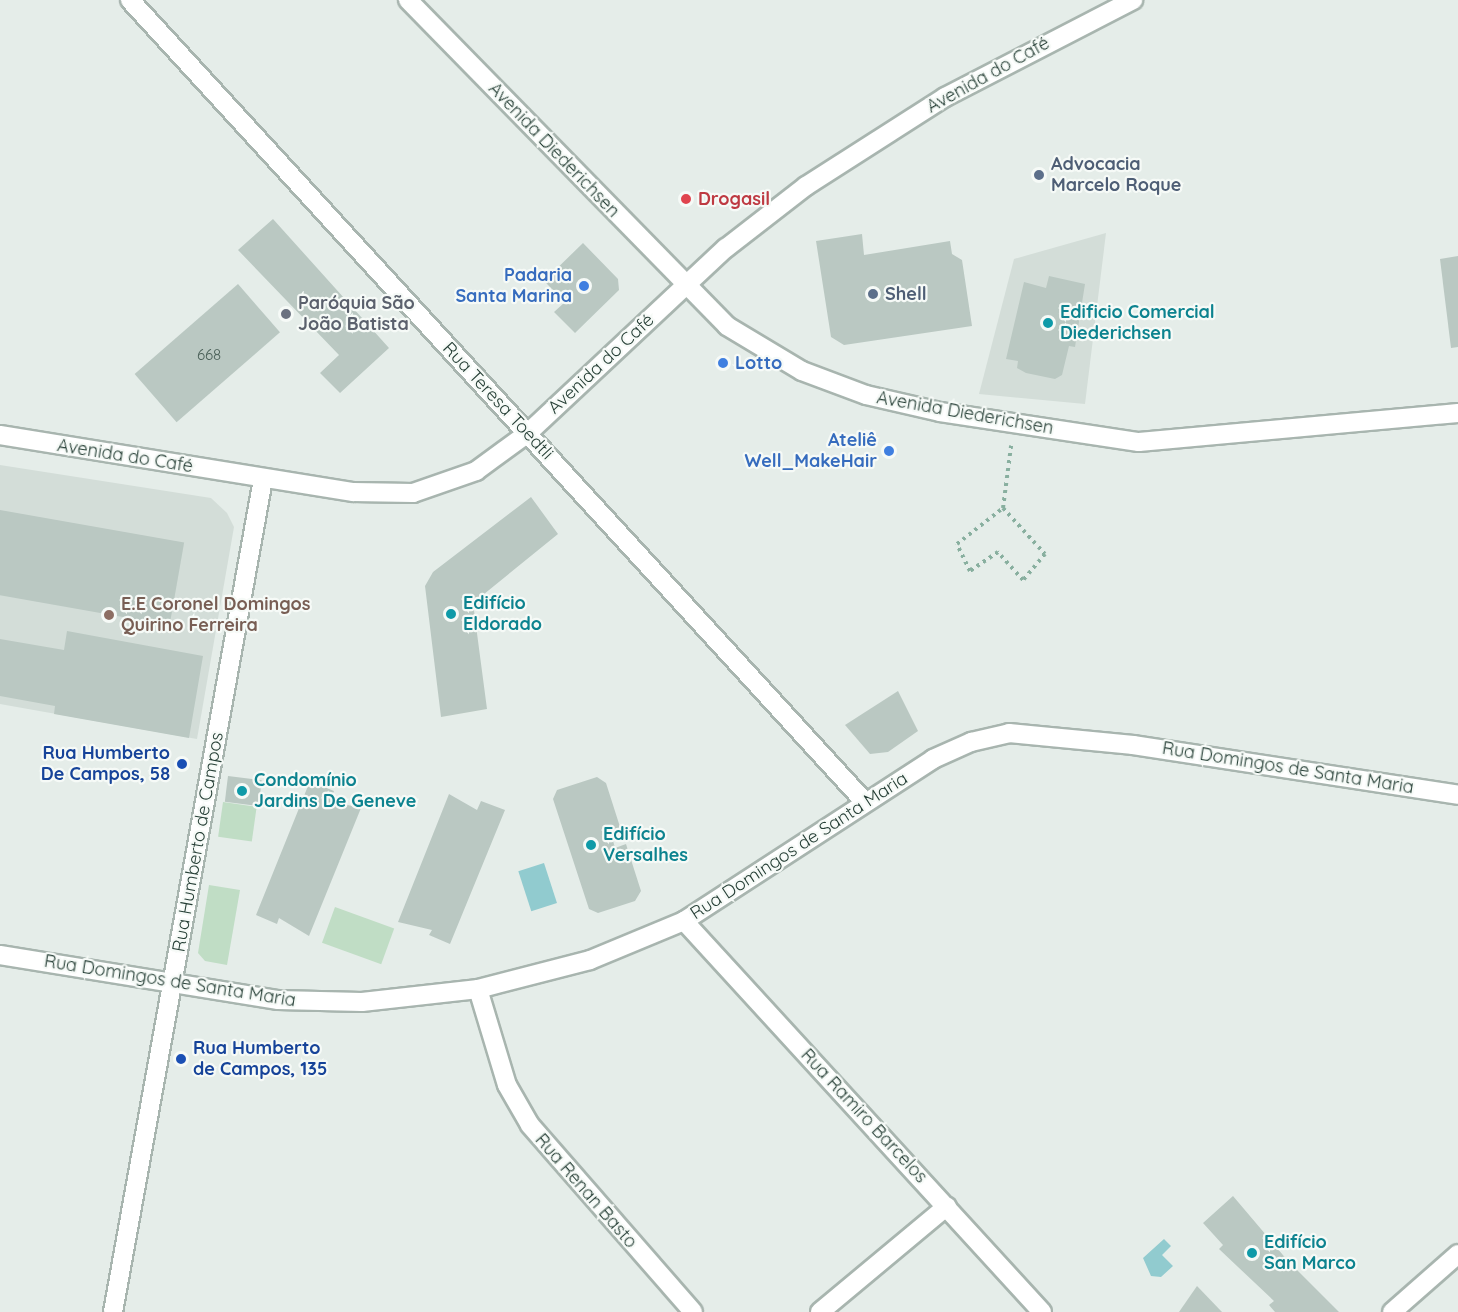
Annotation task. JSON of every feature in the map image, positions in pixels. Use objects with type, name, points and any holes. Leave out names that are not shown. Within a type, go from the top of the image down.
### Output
[{"type":"street","name":"Rua Teresa Toedtli","points":[[130,0],[865,802]]},
{"type":"street","name":"Avenida Diederichsen","points":[[408,0],[685,284],[734,331],[802,371],[866,395],[1014,423],[1139,442],[1458,412]]},
{"type":"street","name":"Avenida do Café","points":[[0,435],[353,492],[413,493],[476,471],[528,433],[685,284],[806,186],[945,97],[1133,0]]},
{"type":"street","name":"Rua Humberto de Campos","points":[[113,1312],[263,479]]},
{"type":"street","name":"Rua Domingos de Santa Maria","points":[[0,954],[173,984],[335,1002],[478,989],[590,960],[684,921],[933,759],[970,741],[1009,733],[1133,745],[1458,795]]},
{"type":"street","name":"Rua Ramiro Barcelos","points":[[684,921],[1042,1312]]},
{"type":"street","name":"Rua Renan Basto","points":[[478,989],[507,1085],[530,1125],[693,1312]]},
{"type":"street","points":[[820,1312],[947,1206]]},
{"type":"street","points":[[1392,1312],[1458,1254]]},
{"type":"path","points":[[1003,508],[1044,554],[1023,580],[998,552],[970,571],[957,543],[1003,508],[1014,423]]},
{"type":"shaded area","points":[[1106,233],[1085,404],[979,394],[1014,259]]},
{"type":"shaded area","name":"E.E Coronel Domingos Quirino Ferreira","points":[[0,465],[211,498],[227,513],[234,527],[197,739],[0,704]]},
{"type":"green space","points":[[223,802],[257,807],[252,841],[218,837]]},
{"type":"green space","points":[[209,885],[240,890],[227,965],[205,961],[198,953]]},
{"type":"green space","points":[[335,907],[394,929],[381,964],[322,943]]},
{"type":"water","points":[[544,863],[557,903],[531,911],[518,871]]},
{"type":"water","points":[[1164,1239],[1171,1246],[1162,1255],[1173,1266],[1161,1277],[1151,1276],[1143,1258]]},
{"type":"building","points":[[273,219],[389,348],[340,393],[320,373],[339,355],[238,250]]},
{"type":"building","name":"Shell","points":[[862,234],[864,255],[950,241],[952,254],[962,260],[972,326],[844,345],[831,337],[816,241]]},
{"type":"building","name":"Padaria Santa Marina","points":[[583,243],[618,279],[619,290],[575,333],[554,312],[565,302],[544,281]]},
{"type":"building","points":[[1458,256],[1458,347],[1451,348],[1440,259]]},
{"type":"building","name":"Edificio Comercial Diederichsen","points":[[1049,276],[1085,284],[1075,347],[1069,346],[1062,375],[1055,379],[1026,373],[1017,368],[1018,361],[1006,359],[1024,282],[1046,288]]},
{"type":"building","points":[[238,284],[280,332],[177,422],[135,374]]},
{"type":"building","name":"Edifício Eldorado","points":[[531,497],[558,534],[473,603],[487,709],[441,717],[425,586],[433,572]]},
{"type":"building","points":[[0,510],[184,542],[170,625],[0,595]]},
{"type":"building","points":[[67,631],[203,656],[189,738],[54,714],[55,706],[0,696],[0,639],[64,650]]},
{"type":"building","points":[[898,691],[918,731],[888,752],[870,754],[845,725]]},
{"type":"building","name":"Condomínio Jardins De Geneve","points":[[228,776],[262,780],[259,806],[225,802]]},
{"type":"building","name":"Edifício Versalhes","points":[[597,777],[606,783],[621,830],[611,833],[615,848],[626,844],[641,891],[635,901],[598,913],[589,909],[553,799],[557,790]]},
{"type":"building","points":[[310,781],[334,791],[330,801],[361,808],[309,936],[279,918],[277,924],[256,915]]},
{"type":"building","points":[[449,794],[477,810],[481,801],[505,810],[450,944],[429,935],[432,930],[398,922]]},
{"type":"building","name":"Edifício San Marco","points":[[1233,1196],[1288,1261],[1339,1312],[1275,1312],[1269,1305],[1274,1301],[1219,1249],[1223,1245],[1203,1223]]},
{"type":"building","points":[[1197,1286],[1222,1312],[1179,1312]]},
{"type":"place","name":"Advocacia Marcelo Roque","points":[[1039,175]]},
{"type":"place","name":"Drogasil","points":[[686,199]]},
{"type":"place","name":"Padaria Santa Marina","points":[[584,286]]},
{"type":"place","name":"Shell","points":[[873,294]]},
{"type":"place","name":"Paróquia São João Batista","points":[[286,314]]},
{"type":"place","name":"Edificio Comercial Diederichsen","points":[[1048,323]]},
{"type":"place","name":"Lotto","points":[[723,363]]},
{"type":"place","name":"Ateliê Well_MakeHair","points":[[889,451]]},
{"type":"place","name":"Edifício Eldorado","points":[[451,614]]},
{"type":"place","name":"E.E Coronel Domingos Quirino Ferreira","points":[[109,615]]},
{"type":"place","name":"Rua Humberto De Campos, 58","points":[[182,764]]},
{"type":"place","name":"Condomínio Jardins De Geneve","points":[[242,791]]},
{"type":"place","name":"Edifício Versalhes","points":[[591,845]]},
{"type":"place","name":"Rua Humberto de Campos, 135","points":[[181,1059]]},
{"type":"place","name":"Edifício San Marco","points":[[1252,1253]]}]
